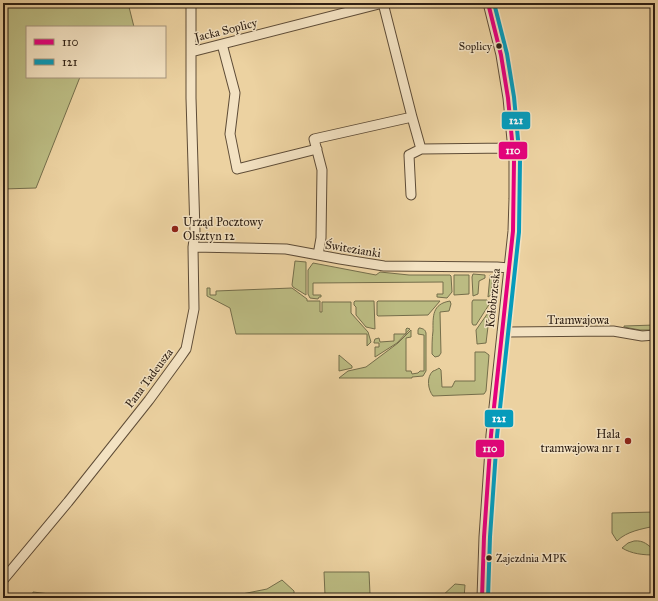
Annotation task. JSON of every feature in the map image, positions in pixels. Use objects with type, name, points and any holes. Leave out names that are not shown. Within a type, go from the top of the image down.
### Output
[{"type":"street","name":"Pana Tadeusza","points":[[3,580],[80,487],[186,349],[194,309],[195,232],[191,98],[191,3]]},
{"type":"street","name":"Jacka Soplicy","points":[[191,52],[383,3]]},
{"type":"street","points":[[383,3],[421,149]]},
{"type":"street","name":"Kołobrzeska","points":[[482,598],[484,537],[491,435],[513,231],[514,200],[513,148],[508,98],[501,55],[488,3]]},
{"type":"street","points":[[222,44],[235,93],[230,134],[237,169],[317,149]]},
{"type":"street","points":[[318,255],[321,238],[322,170],[314,139],[412,117]]},
{"type":"street","points":[[412,195],[409,155],[421,149],[513,148]]},
{"type":"street","name":"Świtezianki","points":[[194,247],[286,249],[384,266],[509,268]]},
{"type":"street","name":"Tramwajowa","points":[[502,332],[613,332],[642,336],[655,336]]},
{"type":"green space","points":[[3,3],[128,3],[134,26],[26,26],[26,78],[80,78],[36,188],[3,189]]},
{"type":"green space","points":[[295,261],[306,262],[306,295],[292,285]]},
{"type":"green space","points":[[313,263],[376,275],[380,272],[409,275],[450,275],[452,292],[447,298],[437,297],[437,294],[443,294],[443,282],[313,283],[313,295],[321,295],[321,297],[318,299],[310,298],[308,294],[308,270]]},
{"type":"green space","points":[[473,274],[485,275],[485,278],[479,281],[478,294],[473,296],[472,277]]},
{"type":"green space","points":[[454,275],[469,275],[469,294],[454,295]]},
{"type":"green space","points":[[490,275],[493,276],[491,295],[488,297]]},
{"type":"green space","points":[[207,288],[210,288],[210,295],[216,295],[216,291],[292,288],[307,299],[307,301],[320,301],[320,312],[322,312],[322,302],[351,302],[351,313],[368,332],[371,342],[367,346],[367,334],[236,334],[230,308],[207,296]]},
{"type":"green space","points":[[473,300],[487,300],[490,303],[476,325],[473,325],[472,323]]},
{"type":"green space","points":[[355,301],[374,301],[375,329],[366,327],[356,315],[356,307],[354,305]]},
{"type":"green space","points":[[378,301],[440,301],[428,315],[378,316]]},
{"type":"green space","points":[[450,301],[451,304],[449,311],[440,312],[441,353],[439,356],[435,357],[432,354],[433,320],[435,312],[440,305]]},
{"type":"green space","points":[[490,310],[486,343],[477,344],[476,330]]},
{"type":"green space","points":[[655,325],[655,330],[640,330],[624,327],[624,326]]},
{"type":"green space","points":[[419,328],[424,329],[426,333],[426,371],[423,376],[412,378],[339,378],[348,371],[366,367],[398,343],[411,330],[411,337],[406,338],[406,371],[411,371],[412,374],[424,371],[424,335],[418,334]]},
{"type":"green space","points":[[394,334],[405,334],[397,343],[375,357],[375,347],[379,347],[379,343],[374,343],[375,339],[379,338],[380,342],[394,341]]},
{"type":"green space","points":[[475,352],[485,352],[489,355],[486,391],[484,394],[433,396],[429,387],[429,377],[433,371],[439,368],[441,370],[442,387],[452,387],[455,381],[475,381]]},
{"type":"green space","points":[[339,355],[352,366],[352,368],[339,371]]},
{"type":"green space","points":[[655,512],[655,526],[640,529],[625,535],[617,541],[612,533],[612,513]]},
{"type":"green space","points":[[634,541],[646,543],[655,551],[655,555],[638,554],[622,548],[628,543]]},
{"type":"green space","points":[[324,572],[369,572],[370,594],[325,595]]},
{"type":"green space","points":[[282,580],[294,591],[294,598],[222,598],[267,589]]},
{"type":"green space","points":[[455,584],[465,585],[464,598],[440,598]]},
{"type":"green space","points":[[33,592],[84,598],[32,598]]},
{"type":"transit line","name":"110","points":[[482,598],[484,537],[491,435],[513,231],[514,161],[508,98],[501,55],[488,3]]},
{"type":"transit line","name":"121","points":[[488,598],[490,537],[497,436],[519,232],[520,161],[514,97],[507,54],[494,3]]},
{"type":"place","name":"Soplicy","points":[[499,46]]},
{"type":"place","name":"Urząd Pocztowy Olsztyn 12","points":[[175,229]]},
{"type":"place","name":"Hala tramwajowa nr 1","points":[[628,441]]},
{"type":"place","name":"Zajezdnia MPK","points":[[489,558]]}]
